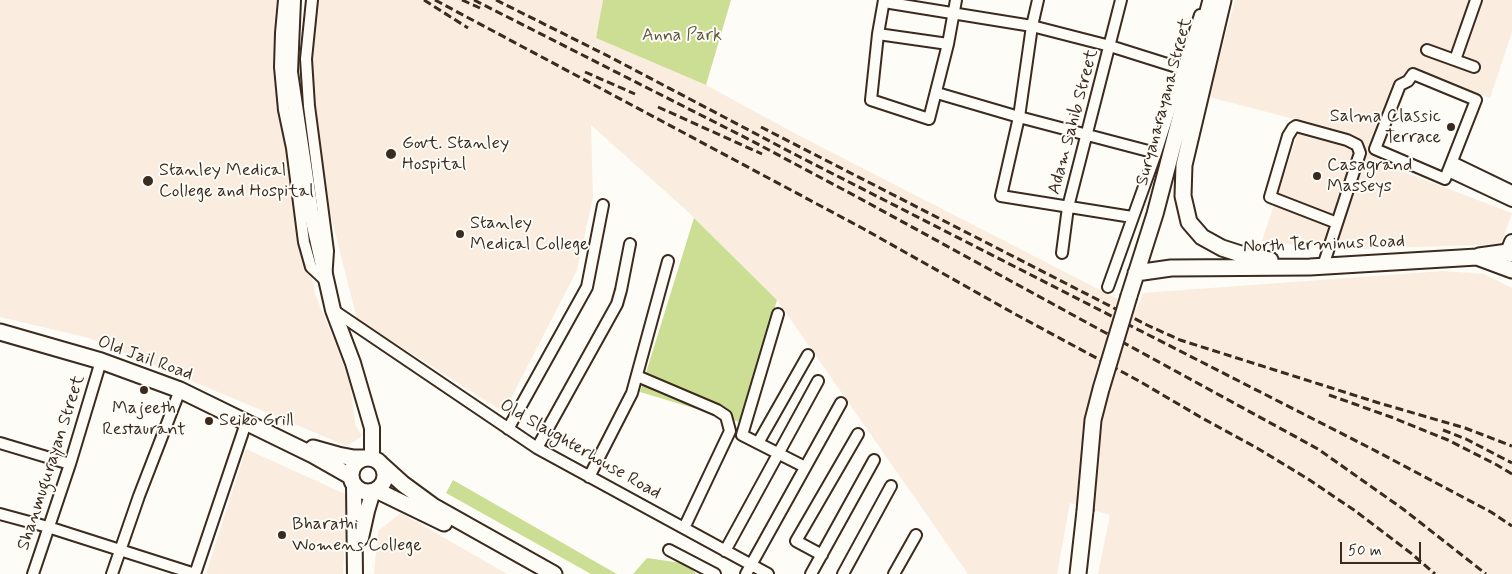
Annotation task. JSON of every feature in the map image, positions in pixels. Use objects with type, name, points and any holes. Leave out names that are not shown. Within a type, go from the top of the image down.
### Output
[{"type":"main road","name":"Suryanarayana Street","points":[[1078,574],[1093,420],[1155,214],[1210,0]]},
{"type":"main road","name":"Suryanarayana Street","points":[[1223,0],[1184,165],[1184,196],[1189,222],[1202,237],[1222,248],[1250,257],[1317,267]]},
{"type":"main road","points":[[1477,256],[1511,249]]},
{"type":"main road","name":"North Terminus Road","points":[[1136,273],[1171,268],[1317,267],[1477,256],[1512,270]]},
{"type":"main road","name":"Old Jail Road","points":[[0,332],[101,361],[180,390],[313,455],[352,481]]},
{"type":"main road","name":"Old Jail Road","points":[[271,435],[338,455],[374,460]]},
{"type":"main road","points":[[374,460],[385,476],[380,486],[374,490],[359,490],[352,481],[353,466],[361,459],[374,460],[433,506],[554,574]]},
{"type":"main road","points":[[374,490],[452,527],[534,574]]},
{"type":"street","points":[[284,0],[280,67],[284,110],[292,148],[304,242],[311,267],[326,281]]},
{"type":"street","points":[[294,0],[290,72],[311,212],[333,310],[353,363],[372,428],[374,460]]},
{"type":"street","points":[[312,0],[306,59],[309,106],[328,251],[326,281]]},
{"type":"street","points":[[956,0],[953,13],[948,44],[937,93],[929,118],[871,100],[878,34],[884,1],[953,13],[1032,26],[1110,46],[1183,69]]},
{"type":"street","points":[[1038,0],[1032,26],[1018,117],[1001,196],[1132,217]]},
{"type":"street","name":"Adam Sahib Street","points":[[1062,254],[1068,207],[1121,0]]},
{"type":"street","points":[[1108,287],[1156,153],[1200,15],[1210,0]]},
{"type":"street","points":[[1455,60],[1476,0]]},
{"type":"street","points":[[878,34],[948,44]]},
{"type":"street","points":[[1427,50],[1474,67]]},
{"type":"street","points":[[1413,74],[1476,100],[1450,167],[1446,179],[1375,149],[1400,85],[1408,82],[1413,74]]},
{"type":"street","points":[[937,93],[1018,117],[1156,153]]},
{"type":"street","points":[[1317,267],[1337,223],[1360,153],[1357,146],[1347,140],[1296,126],[1288,136],[1270,197],[1337,223]]},
{"type":"street","points":[[1450,167],[1512,191]]},
{"type":"street","points":[[1450,167],[1512,201]]},
{"type":"street","points":[[508,429],[587,288],[603,205]]},
{"type":"street","points":[[537,448],[617,304],[630,244]]},
{"type":"street","points":[[589,477],[632,393],[668,261]]},
{"type":"street","name":"Old Slaughterhouse Road","points":[[333,310],[537,448],[725,551],[748,570],[768,574]]},
{"type":"street","points":[[778,314],[742,435],[805,467]]},
{"type":"street","points":[[758,443],[808,355]]},
{"type":"street","name":"Shanmugurayan Street","points":[[33,574],[70,464],[101,361]]},
{"type":"street","points":[[637,376],[717,410],[726,416],[730,431],[684,528]]},
{"type":"street","points":[[725,551],[818,381]]},
{"type":"street","points":[[112,574],[139,496],[180,390]]},
{"type":"street","points":[[748,570],[841,403]]},
{"type":"street","points":[[0,514],[48,527],[195,574],[246,423]]},
{"type":"street","points":[[822,555],[796,541],[858,434]]},
{"type":"street","points":[[0,443],[70,464]]},
{"type":"street","points":[[811,574],[874,460]]},
{"type":"street","points":[[352,481],[355,574]]},
{"type":"street","points":[[843,574],[891,486]]},
{"type":"street","points":[[355,574],[364,523],[374,490]]},
{"type":"street","points":[[894,574],[916,535]]},
{"type":"street","points":[[669,550],[715,574]]},
{"type":"shaded area","name":"Stanley Medical College and Hospital","points":[[0,0],[283,0],[277,68],[315,294],[350,380],[355,424],[362,436],[347,446],[89,338],[0,317]]},
{"type":"shaded area","points":[[317,0],[603,0],[596,38],[706,85],[796,134],[1137,309],[1143,293],[1443,271],[1484,274],[1512,288],[1512,574],[1098,574],[1110,515],[1070,503],[1057,574],[968,574],[777,300],[685,209],[591,125],[593,197],[577,270],[504,412],[357,319],[315,153],[306,67]]},
{"type":"shaded area","points":[[1235,0],[1512,0],[1512,32],[1490,98],[1415,70],[1377,162],[1512,213],[1501,244],[1335,250],[1262,241],[1302,121],[1209,97]]},
{"type":"shaded area","name":"Bharathi Womens College","points":[[246,449],[347,495],[343,574],[206,574]]},
{"type":"shaded area","points":[[401,513],[507,574],[374,574],[378,531]]},
{"type":"green space","name":"Anna Park","points":[[603,0],[731,0],[706,85],[596,38]]},
{"type":"green space","points":[[694,218],[777,300],[740,422],[640,392]]},
{"type":"green space","points":[[453,480],[617,574],[591,574],[446,493]]},
{"type":"green space","points":[[647,558],[688,564],[696,574],[633,574]]},
{"type":"railway","points":[[424,0],[468,28]]},
{"type":"railway","points":[[435,0],[862,228],[1257,448],[1354,510],[1435,574]]},
{"type":"railway","points":[[462,0],[480,8]]},
{"type":"railway","points":[[474,0],[752,141],[1318,449],[1403,509],[1486,574]]},
{"type":"railway","points":[[496,0],[1372,449],[1491,512],[1512,526]]},
{"type":"railway","points":[[585,72],[635,94]]},
{"type":"railway","points":[[658,107],[762,154]]},
{"type":"railway","points":[[761,127],[1147,325],[1180,340],[1465,428],[1512,446]]},
{"type":"railway","points":[[1329,395],[1448,440],[1512,474]]},
{"type":"railway","points":[[1443,430],[1466,439],[1512,463]]},
{"type":"place","name":"Salma Classic Terrace","points":[[1451,127]]},
{"type":"place","name":"Govt. Stanley Hospital","points":[[391,154]]},
{"type":"place","name":"Casagrand Masseys","points":[[1317,176]]},
{"type":"place","name":"Stanley Medical College and Hospital","points":[[148,181]]},
{"type":"place","name":"Stanley Medical College","points":[[460,234]]},
{"type":"place","name":"Majeeth Restaurant","points":[[144,390]]},
{"type":"place","name":"Seiko Grill","points":[[209,421]]},
{"type":"place","name":"Bharathi Womens College","points":[[282,535]]}]
